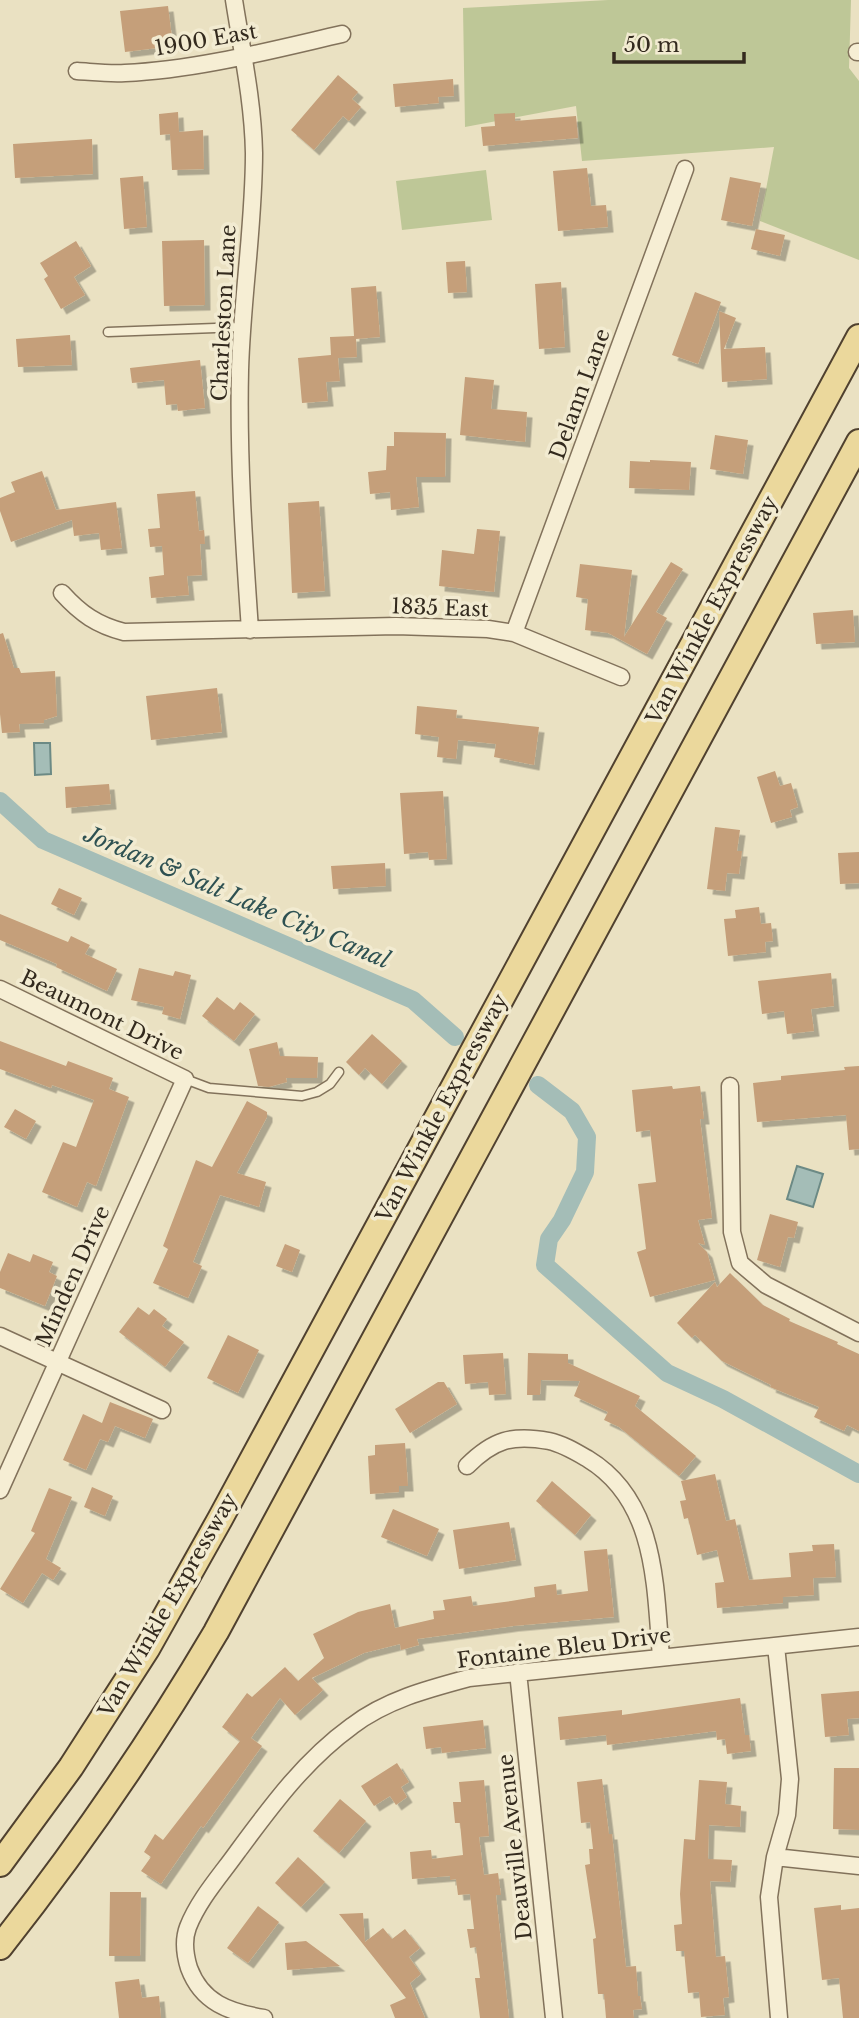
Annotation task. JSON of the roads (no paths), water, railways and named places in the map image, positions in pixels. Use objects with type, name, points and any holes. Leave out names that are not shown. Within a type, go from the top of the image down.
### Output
[{"type":"main road","name":"Van Winkle Expressway","points":[[0,1864],[71,1767],[147,1649],[220,1519],[859,337]]},
{"type":"main road","points":[[0,1947],[101,1814],[216,1632],[859,442]]},
{"type":"street","name":"Charleston Lane","points":[[234,0],[252,110],[254,155],[239,407],[250,630]]},
{"type":"street","name":"1900 East","points":[[77,71],[140,72],[244,55],[342,34]]},
{"type":"street","name":"Delann Lane","points":[[514,633],[685,169]]},
{"type":"street","name":"1835 East","points":[[62,593],[95,623],[124,632],[428,626],[488,629],[514,633],[621,677]]},
{"type":"street","name":"Beaumont Drive","points":[[0,989],[186,1079]]},
{"type":"street","name":"Minden Drive","points":[[0,1490],[186,1079]]},
{"type":"street","points":[[730,1086],[732,1233],[740,1263],[765,1285],[859,1333]]},
{"type":"street","points":[[0,1336],[162,1410]]},
{"type":"street","points":[[467,1466],[482,1451],[502,1440],[527,1437],[554,1442],[576,1451],[601,1467],[616,1481],[634,1505],[649,1544],[661,1657]]},
{"type":"street","name":"Fontaine Bleu Drive","points":[[264,2018],[241,2014],[204,1995],[193,1979],[187,1961],[184,1944],[188,1927],[199,1906],[271,1806],[307,1763],[353,1725],[390,1703],[469,1678],[859,1637]]},
{"type":"street","points":[[776,1646],[790,1779],[787,1815],[770,1882],[769,1908],[779,2018]]},
{"type":"street","name":"Deauville Avenue","points":[[518,1672],[554,2018]]},
{"type":"street","points":[[775,1857],[859,1866]]},
{"type":"lane","points":[[108,332],[242,327]]},
{"type":"lane","points":[[186,1079],[209,1088],[302,1096],[317,1092],[330,1084],[339,1072]]},
{"type":"water","points":[[34,743],[50,743],[51,774],[35,775]]},
{"type":"water","points":[[797,1166],[823,1174],[813,1207],[787,1199]]},
{"type":"waterway","name":"Jordan & Salt Lake City Canal","points":[[0,801],[43,840],[413,1000],[455,1037]]},
{"type":"waterway","name":"Jordan & Salt Lake City Canal","points":[[538,1085],[572,1111],[587,1137],[585,1172],[562,1220],[549,1239],[545,1265],[667,1373],[723,1399],[859,1474]]}]
